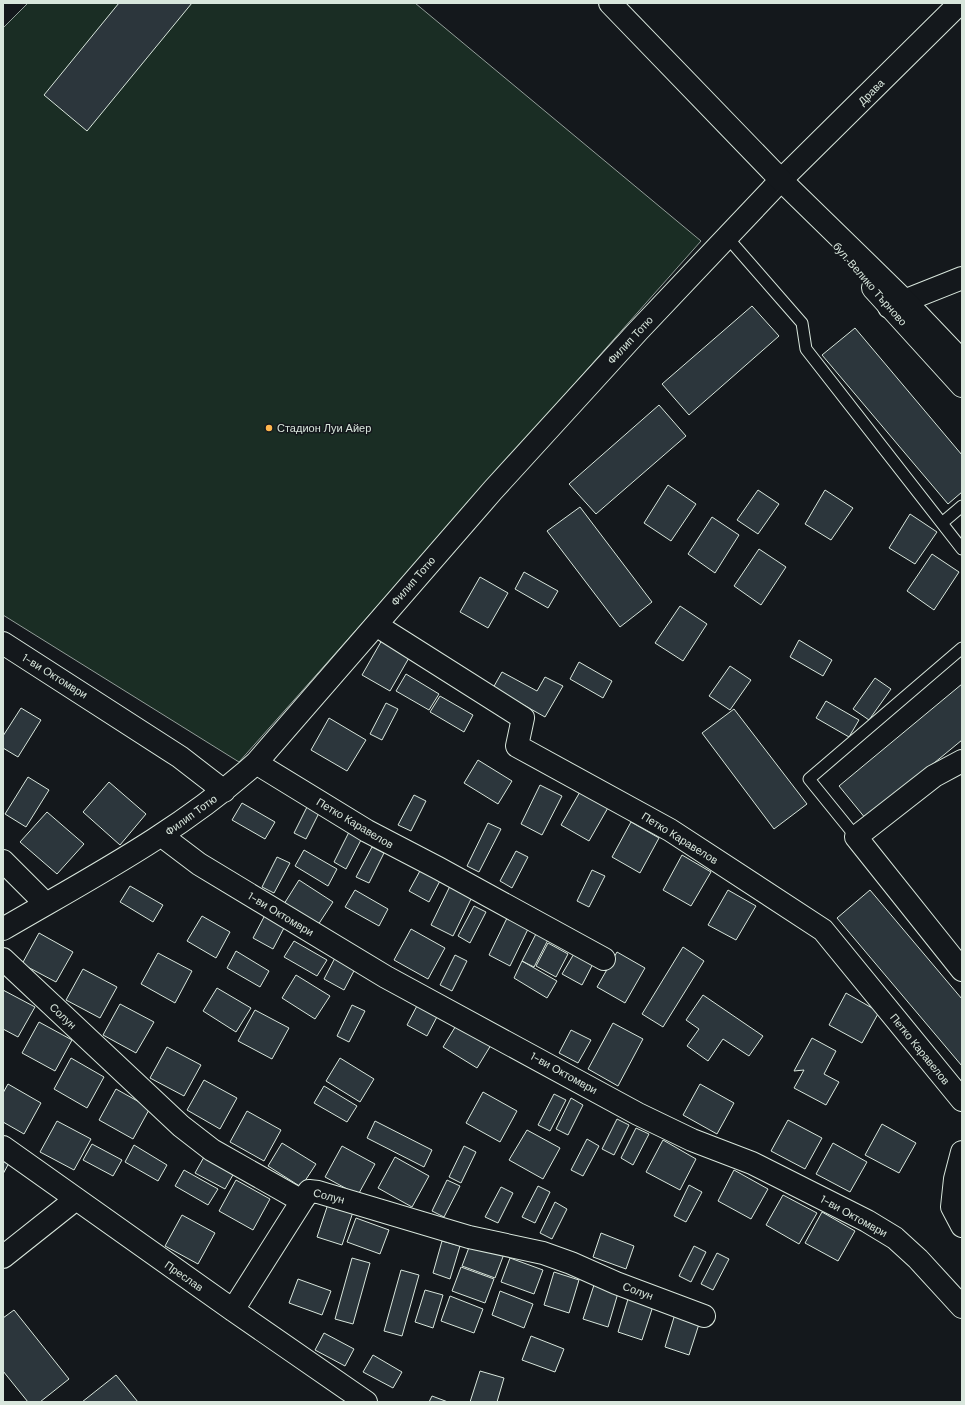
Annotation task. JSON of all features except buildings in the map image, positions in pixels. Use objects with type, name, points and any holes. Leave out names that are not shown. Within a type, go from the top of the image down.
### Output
[{"type":"street","name":"бул. Велико Търново","points":[[610,3],[781,180],[897,304],[962,386]]},
{"type":"street","name":"Драва","points":[[781,180],[960,3]]},
{"type":"street","name":"Филип Тотю","points":[[3,929],[162,836],[224,791],[256,763],[493,490],[781,180]]},
{"type":"street","points":[[897,304],[962,278]]},
{"type":"street","name":"бул. Велико Търново","points":[[897,304],[962,361]]},
{"type":"street","name":"Петко Каравелов","points":[[376,625],[523,718],[517,746],[670,830],[823,930],[962,1100]]},
{"type":"street","name":"1-ви Октомври","points":[[3,644],[180,757],[224,791]]},
{"type":"street","points":[[962,761],[934,776],[856,837],[962,970]]},
{"type":"street","name":"Петко Каравелов","points":[[256,763],[366,830],[493,897],[604,959]]},
{"type":"street","name":"1-ви Октомври","points":[[162,836],[199,864],[386,977],[638,1114],[692,1140],[752,1163],[867,1221],[894,1238],[918,1259],[962,1307]]},
{"type":"street","points":[[3,862],[46,904]]},
{"type":"street","name":"Солун","points":[[3,959],[181,1126],[212,1150],[302,1201],[309,1191],[318,1192],[469,1237],[542,1253],[704,1316]]},
{"type":"street","name":"Преслав","points":[[3,1147],[232,1310],[366,1402]]},
{"type":"street","points":[[962,1152],[954,1179],[952,1207],[962,1226]]},
{"type":"street","points":[[3,1258],[76,1199]]},
{"type":"street","points":[[232,1310],[302,1201]]},
{"type":"lane","points":[[727,238],[802,323],[806,349],[962,549]]},
{"type":"lane","points":[[942,523],[962,506]]},
{"type":"lane","points":[[856,837],[809,779],[962,648]]},
{"type":"green space","name":"Стадион Луи Айер","points":[[28,3],[415,3],[701,241],[239,762],[3,615],[3,28]]},
{"type":"place","name":"Стадион Луи Айер","points":[[269,428]]}]
